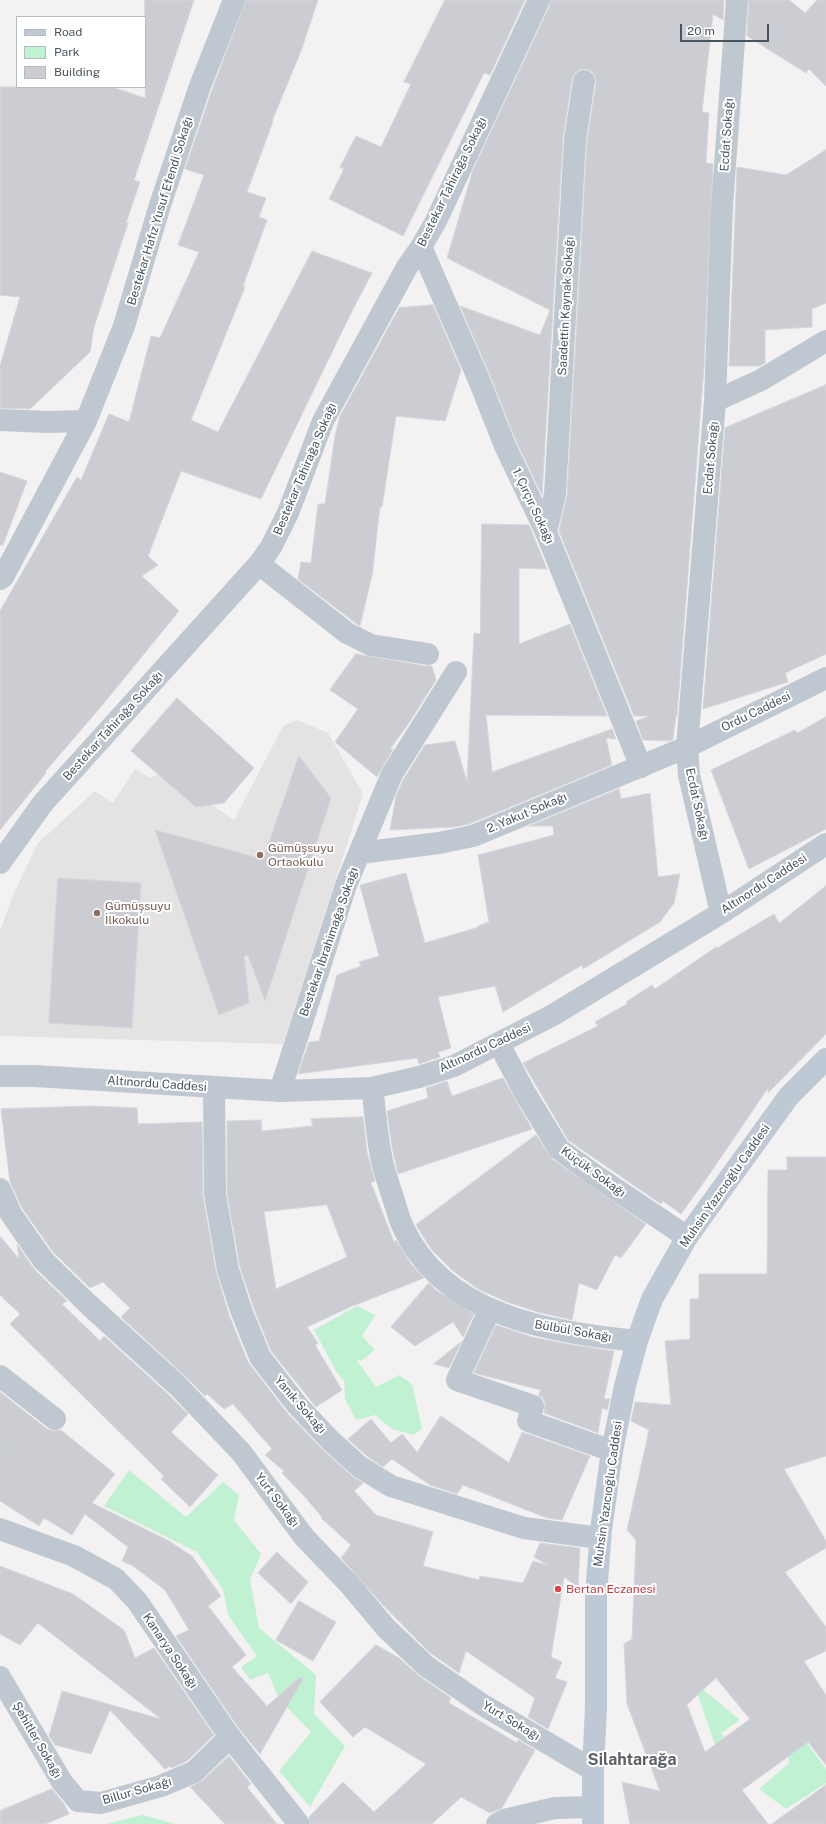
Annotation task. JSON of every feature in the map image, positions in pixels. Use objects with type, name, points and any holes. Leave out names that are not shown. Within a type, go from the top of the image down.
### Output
[{"type":"main road","name":"Muhsin Yazıcıoğlu Caddesi","points":[[593,1815],[593,1770],[596,1706],[596,1595],[600,1538],[612,1450],[624,1386],[636,1341],[652,1299],[687,1237],[790,1096],[826,1059]]},
{"type":"street","name":"Bestekar Hafız Yusuf Efendi Sokağı","points":[[0,579],[3,577],[86,421],[124,326],[160,206],[200,86],[234,0]]},
{"type":"street","name":"Bestekar Tahirağa Sokağı","points":[[0,863],[43,803],[260,564],[270,548],[288,513],[323,421],[407,267],[422,247],[436,221],[539,0]]},
{"type":"street","name":"Ecdat Sokağı","points":[[721,912],[689,775],[687,747],[715,401],[722,206],[737,0]]},
{"type":"street","name":"Saadettin Kaynak Sokağı","points":[[546,532],[555,494],[575,140],[584,81]]},
{"type":"street","name":"1. Çırçır Sokağı","points":[[422,247],[479,380],[505,446],[546,532],[641,767]]},
{"type":"street","points":[[715,401],[761,380],[826,341]]},
{"type":"street","points":[[0,420],[47,422],[86,421]]},
{"type":"street","points":[[260,564],[347,633],[371,645],[428,654]]},
{"type":"street","name":"Bestekar İbrahimağa Sokağı","points":[[280,1091],[346,885],[379,802],[392,774],[456,672]]},
{"type":"street","name":"Ordu Caddesi","points":[[687,747],[826,678]]},
{"type":"street","name":"2. Yakut Sokağı","points":[[360,853],[439,843],[473,836],[687,747]]},
{"type":"street","name":"Altınordu Caddesi","points":[[0,1076],[35,1076],[280,1091],[372,1088],[419,1077],[454,1066],[553,1015],[721,912],[826,844]]},
{"type":"street","name":"Küçük Sokağı","points":[[499,1044],[525,1093],[559,1149],[596,1176],[687,1237]]},
{"type":"street","name":"Yanık Sokağı","points":[[214,1087],[215,1194],[228,1270],[241,1310],[260,1357],[296,1405],[331,1441],[360,1467],[391,1486],[524,1528],[600,1538]]},
{"type":"street","name":"Bülbül Sokağı","points":[[372,1088],[384,1168],[402,1227],[422,1259],[450,1287],[490,1309],[544,1328],[636,1341]]},
{"type":"street","name":"Yurt Sokağı","points":[[0,1189],[11,1214],[43,1260],[89,1305],[177,1385],[241,1452],[304,1537],[350,1585],[386,1628],[426,1666],[483,1706],[593,1770]]},
{"type":"street","points":[[490,1309],[457,1380],[533,1406],[528,1421],[612,1450]]},
{"type":"street","points":[[0,1376],[55,1419]]},
{"type":"street","name":"Kanarya Sokağı","points":[[0,1529],[74,1556],[116,1579],[137,1601],[230,1737],[299,1824]]},
{"type":"street","name":"Şehitler Sokağı","points":[[0,1677],[62,1782],[78,1801]]},
{"type":"street","name":"Billur Sokağı","points":[[78,1801],[101,1803],[161,1786],[194,1772],[230,1737]]},
{"type":"street","points":[[497,1824],[504,1820],[555,1808],[593,1815]]},
{"type":"shaded area","points":[[297,720],[328,733],[363,794],[283,1044],[0,1036],[0,931],[13,895],[38,843],[95,791],[113,803],[135,769],[149,778],[164,772],[234,820],[283,726]]},
{"type":"green space","points":[[357,1306],[375,1315],[362,1336],[375,1350],[361,1361],[356,1359],[376,1387],[399,1375],[412,1384],[422,1428],[414,1435],[392,1429],[375,1415],[356,1420],[345,1399],[344,1381],[336,1371],[314,1330]]},
{"type":"green space","points":[[129,1470],[186,1517],[223,1482],[239,1495],[234,1520],[261,1554],[250,1580],[259,1628],[316,1675],[314,1714],[345,1746],[310,1807],[279,1771],[311,1732],[279,1699],[268,1673],[250,1680],[241,1667],[257,1656],[228,1615],[223,1589],[197,1552],[104,1506]]},
{"type":"green space","points":[[693,1681],[740,1720],[721,1733],[747,1768],[719,1756]]},
{"type":"green space","points":[[809,1737],[808,1745],[826,1769],[826,1783],[786,1809],[759,1789],[789,1763],[788,1756]]},
{"type":"green space","points":[[142,1815],[175,1824],[107,1824]]},
{"type":"building","points":[[145,0],[194,0],[134,180],[140,182],[94,327],[90,352],[30,409],[0,408],[0,366],[20,297],[0,295],[0,87],[115,88],[145,98]]},
{"type":"building","points":[[246,0],[318,0],[301,51],[272,121],[247,192],[266,198],[259,217],[267,220],[243,286],[245,287],[191,420],[218,432],[312,251],[372,273],[351,313],[261,499],[181,471],[148,556],[158,565],[142,576],[179,611],[104,703],[45,772],[46,773],[0,830],[0,611],[77,477],[81,480],[109,414],[129,422],[151,336],[160,338],[199,252],[178,245],[204,175],[185,169],[212,90]]},
{"type":"building","points":[[445,0],[525,0],[490,75],[484,73],[403,236],[329,199],[344,169],[340,167],[356,136],[381,147],[411,84],[404,82]]},
{"type":"building","points":[[551,0],[724,0],[723,20],[713,14],[702,112],[709,113],[706,163],[713,164],[704,367],[677,716],[673,739],[670,741],[643,740],[636,721],[649,716],[634,716],[559,531],[567,495],[587,141],[596,83],[595,76],[591,71],[585,69],[579,70],[574,74],[563,138],[542,495],[516,441],[490,375],[460,306],[540,335],[550,310],[447,258],[473,170]]},
{"type":"building","points":[[749,0],[789,0],[805,13],[817,0],[826,0],[826,86],[809,69],[806,73],[747,36]]},
{"type":"building","points":[[826,150],[826,303],[812,309],[812,327],[765,330],[765,363],[760,366],[729,366],[737,167],[786,175]]},
{"type":"building","points":[[433,305],[461,370],[445,421],[396,416],[382,507],[380,507],[372,576],[360,626],[298,579],[301,562],[311,563],[318,504],[325,504],[335,436],[340,416],[399,308]]},
{"type":"building","points":[[826,385],[826,654],[785,673],[788,682],[703,709],[725,428]]},
{"type":"building","points":[[0,472],[27,481],[3,545],[0,545]]},
{"type":"building","points":[[482,524],[529,525],[547,569],[519,568],[519,644],[570,624],[607,716],[486,715],[492,772],[612,729],[616,739],[606,738],[612,765],[469,824],[454,827],[390,830],[396,796],[403,780],[425,745],[455,741],[467,782],[474,633],[480,634]]},
{"type":"building","points":[[356,654],[432,666],[436,680],[409,723],[390,749],[393,749],[377,777],[335,742],[358,709],[330,690]]},
{"type":"building","points":[[177,698],[254,768],[224,803],[196,807],[131,751]]},
{"type":"building","points":[[826,717],[826,829],[749,869],[711,770],[795,730],[797,733]]},
{"type":"building","points":[[299,756],[331,798],[265,1001],[248,955],[244,956],[249,1003],[219,1015],[155,830],[263,859]]},
{"type":"building","points":[[619,789],[621,799],[650,793],[658,877],[680,874],[674,903],[660,922],[583,969],[582,965],[503,1012],[495,986],[438,997],[451,1048],[438,1052],[440,1057],[419,1064],[417,1058],[298,1074],[309,1042],[319,1041],[337,975],[361,966],[359,962],[379,956],[360,885],[406,873],[425,943],[479,927],[478,926],[489,922],[478,855],[554,835],[553,826],[529,826]]},
{"type":"building","points":[[58,878],[141,883],[132,1028],[49,1023]]},
{"type":"building","points":[[826,886],[826,1034],[768,1093],[768,1088],[681,1214],[663,1201],[661,1204],[568,1140],[523,1063],[598,1026],[595,1022],[627,1004],[626,1002],[652,985],[655,989],[716,947],[717,948],[774,914],[779,923]]},
{"type":"building","points":[[503,1078],[532,1129],[398,1174],[392,1147],[387,1111],[428,1098],[426,1088],[447,1081],[452,1096]]},
{"type":"building","points":[[92,1106],[137,1108],[138,1124],[202,1122],[203,1196],[216,1272],[229,1315],[248,1362],[288,1414],[323,1450],[352,1476],[363,1483],[354,1491],[376,1515],[433,1532],[423,1566],[479,1580],[480,1576],[523,1583],[533,1561],[547,1565],[534,1557],[540,1543],[580,1548],[578,1587],[564,1577],[551,1657],[562,1662],[555,1678],[567,1682],[548,1729],[528,1717],[535,1698],[466,1651],[459,1673],[429,1652],[381,1603],[341,1558],[351,1545],[321,1518],[322,1517],[305,1497],[282,1473],[284,1471],[265,1455],[272,1449],[233,1404],[224,1409],[207,1394],[205,1396],[121,1317],[130,1308],[103,1282],[90,1288],[53,1252],[22,1208],[10,1182],[1,1109]]},
{"type":"building","points":[[363,1117],[367,1152],[375,1181],[371,1183],[394,1242],[396,1240],[411,1264],[424,1278],[350,1307],[307,1327],[318,1343],[315,1345],[342,1390],[316,1407],[271,1351],[253,1306],[240,1267],[227,1193],[227,1121],[261,1120],[262,1131],[313,1126],[311,1119]],"holes":[[[327,1205],[347,1257],[276,1289],[264,1212]]]},
{"type":"building","points":[[536,1135],[552,1159],[646,1224],[621,1258],[615,1255],[597,1290],[579,1283],[572,1320],[538,1312],[507,1302],[478,1289],[453,1271],[431,1249],[416,1225]]},
{"type":"building","points":[[787,1157],[826,1157],[826,1456],[784,1469],[826,1541],[826,1548],[785,1572],[826,1627],[826,1651],[804,1661],[826,1695],[826,1765],[808,1742],[742,1790],[768,1824],[630,1824],[622,1782],[660,1791],[627,1704],[624,1644],[632,1639],[636,1540],[627,1530],[649,1430],[631,1421],[635,1402],[671,1405],[665,1341],[690,1339],[690,1299],[699,1299],[699,1274],[767,1274],[768,1170],[787,1170]],"holes":[[[716,1678],[750,1719],[705,1752],[687,1705]]]},
{"type":"building","points":[[0,1236],[19,1259],[17,1244],[34,1269],[67,1301],[62,1304],[100,1341],[104,1336],[188,1414],[171,1432],[218,1475],[190,1507],[161,1479],[164,1476],[10,1324],[20,1314],[0,1295]]},
{"type":"building","points":[[429,1283],[437,1291],[474,1314],[463,1337],[453,1322],[415,1346],[391,1327]]},
{"type":"building","points":[[496,1325],[532,1337],[614,1351],[604,1399],[610,1399],[607,1410],[602,1408],[598,1433],[544,1413],[545,1403],[543,1398],[538,1395],[541,1390],[474,1373]]},
{"type":"building","points":[[462,1341],[449,1368],[434,1364]]},
{"type":"building","points":[[0,1392],[47,1429],[54,1431],[61,1430],[115,1474],[92,1503],[169,1541],[192,1556],[221,1596],[208,1606],[246,1655],[232,1667],[267,1706],[300,1677],[303,1679],[260,1754],[240,1730],[176,1636],[189,1630],[165,1590],[133,1566],[122,1561],[128,1547],[85,1514],[72,1535],[44,1518],[39,1526],[0,1501]]},
{"type":"building","points":[[441,1416],[509,1463],[522,1432],[590,1456],[562,1520],[547,1518],[463,1485],[457,1494],[430,1485],[392,1459],[383,1467],[368,1457],[348,1439],[371,1419],[391,1443],[402,1434],[417,1452]]},
{"type":"building","points":[[277,1552],[308,1582],[291,1604],[258,1573]]},
{"type":"building","points":[[0,1566],[73,1594],[124,1630],[135,1658],[154,1648],[214,1735],[187,1761],[172,1768],[170,1766],[165,1769],[110,1710],[91,1754],[55,1745],[49,1736],[62,1691],[161,1719],[38,1623],[20,1645],[0,1634]]},
{"type":"building","points":[[299,1601],[336,1622],[313,1661],[276,1640]]},
{"type":"building","points":[[376,1645],[399,1658],[419,1676],[451,1698],[449,1703],[517,1743],[518,1740],[535,1750],[502,1808],[490,1813],[461,1797],[432,1824],[311,1824],[309,1817],[343,1782],[374,1812],[426,1764],[365,1727],[353,1737],[320,1702]]},
{"type":"building","points":[[229,1756],[251,1784],[247,1787],[277,1824],[225,1824],[190,1787],[202,1781]]},
{"type":"building","points":[[826,1785],[826,1824],[772,1824]]},
{"type":"building","points":[[52,1789],[64,1804],[69,1814],[45,1824],[0,1824],[0,1811]]},
{"type":"place","name":"Gümüşsuyu Ortaokulu","points":[[260,855]]},
{"type":"place","name":"Gümüşsuyu İlkokulu","points":[[97,913]]},
{"type":"place","name":"Bertan Eczanesi","points":[[558,1589]]},
{"type":"district","name":"Silahtarağa","points":[[632,1760]]}]
